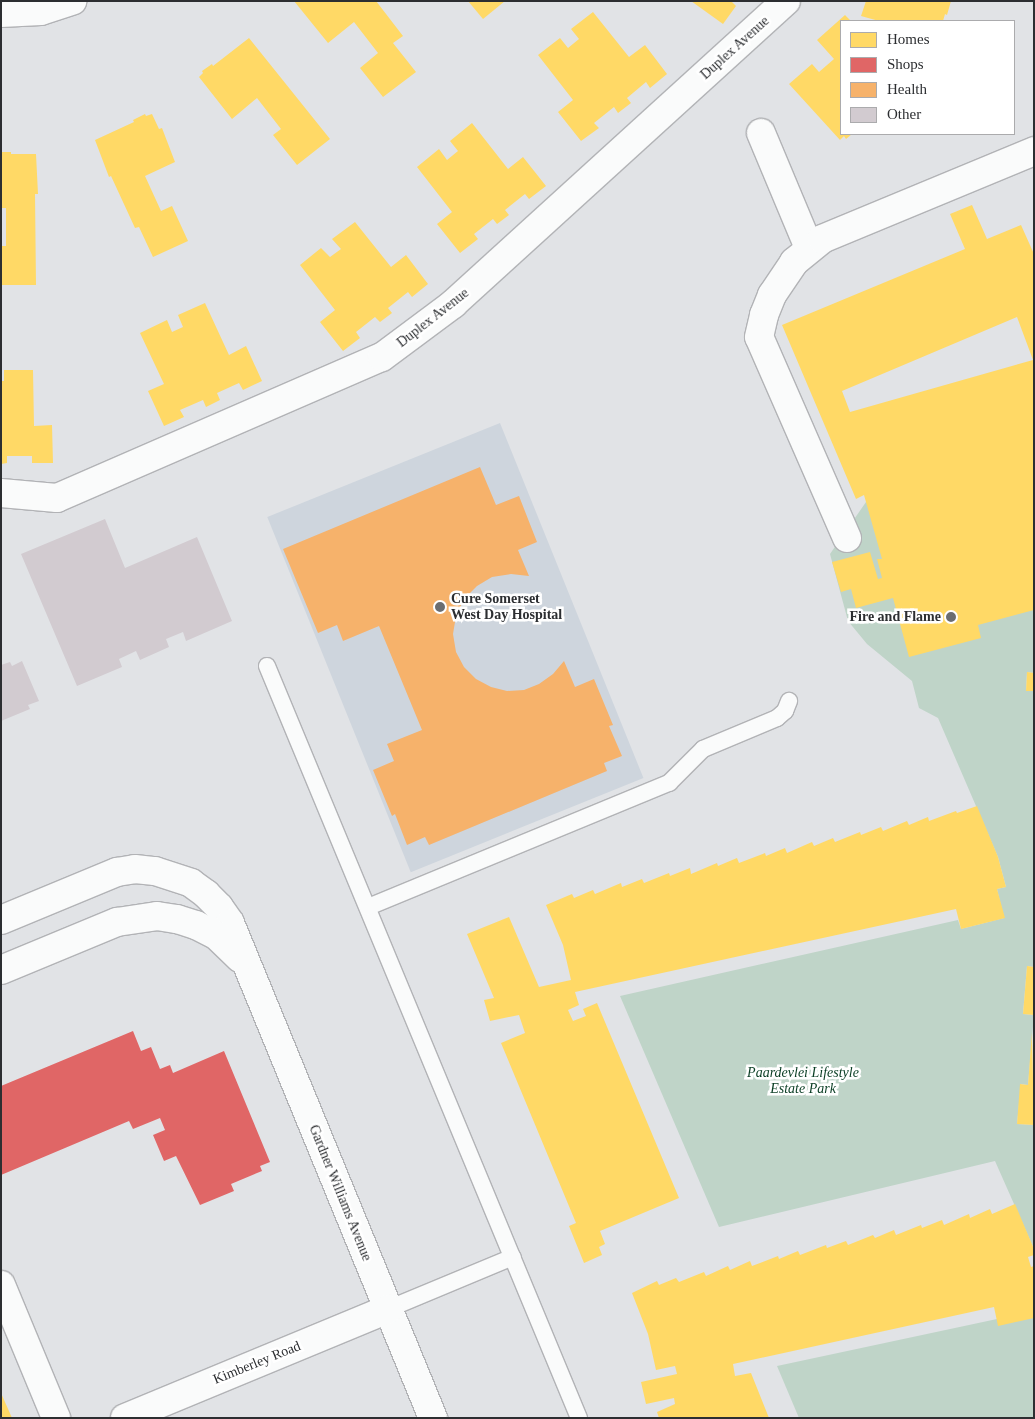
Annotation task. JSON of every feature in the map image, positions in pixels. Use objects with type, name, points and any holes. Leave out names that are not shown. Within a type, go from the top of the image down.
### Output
[{"type":"street","points":[[1,13],[41,11],[72,1]]},
{"type":"street","name":"Duplex Avenue","points":[[1,493],[57,498],[382,357],[453,304],[786,1]]},
{"type":"street","points":[[761,133],[808,248]]},
{"type":"street","points":[[847,538],[759,337],[764,315],[772,295],[788,269],[808,248],[837,232],[1034,150]]},
{"type":"street","name":"Gardner Williams Avenue","points":[[1,920],[117,872],[136,869],[155,871],[191,883],[206,894],[230,923],[433,1418]]},
{"type":"street","name":"Gardner Williams Avenue","points":[[1,970],[117,922],[157,916],[177,919],[216,936],[233,950],[247,967]]},
{"type":"street","points":[[1,1286],[56,1418]]},
{"type":"street","name":"Kimberley Road","points":[[125,1418],[388,1309]]},
{"type":"lane","points":[[267,666],[579,1418]]},
{"type":"lane","points":[[368,907],[669,783],[703,749],[777,718],[785,711],[789,701]]},
{"type":"lane","points":[[388,1309],[513,1257]]},
{"type":"shaded area","name":"Cure Somerset West Day Hospital","points":[[500,423],[643,778],[411,872],[267,517]]},
{"type":"green space","name":"Paardevlei Lifestyle Estate Park","points":[[1034,456],[1034,673],[1027,672],[1026,690],[1034,691],[1034,967],[1027,966],[1023,1014],[1034,1015],[1028,1085],[1021,1084],[1017,1124],[1034,1125],[1034,1249],[995,1161],[719,1227],[620,996],[958,920],[961,929],[1004,918],[997,889],[1006,887],[998,857],[938,718],[919,708],[912,681],[867,644],[848,621],[830,554],[866,502]]},
{"type":"green space","points":[[1034,1318],[1034,1418],[799,1418],[777,1366],[997,1319]]},
{"type":"building: Homes","points":[[294,1],[376,1],[403,36],[393,43],[416,72],[383,97],[360,68],[378,53],[354,22],[328,43]]},
{"type":"building: Homes","points":[[468,1],[505,1],[483,19]]},
{"type":"building: Homes","points":[[691,1],[731,1],[736,6],[723,24]]},
{"type":"building: Homes","points":[[866,1],[951,1],[947,15],[945,14],[943,20],[875,20],[861,16]]},
{"type":"building: Homes","points":[[593,12],[629,57],[645,45],[667,74],[650,88],[646,82],[627,98],[631,103],[618,113],[614,107],[594,123],[599,128],[581,141],[558,112],[573,100],[538,55],[560,38],[568,48],[579,39],[571,29]]},
{"type":"building: Homes","points":[[845,15],[850,20],[840,20],[840,135],[851,135],[846,139],[844,136],[840,140],[789,84],[812,64],[819,72],[834,59],[817,40]]},
{"type":"building: Homes","points":[[249,38],[330,139],[297,165],[273,135],[281,129],[257,98],[232,119],[199,77],[203,73],[202,71],[212,64],[213,66]]},
{"type":"building: Homes","points":[[145,114],[146,116],[152,114],[159,129],[162,128],[175,162],[145,176],[161,211],[172,206],[188,241],[153,257],[139,227],[135,228],[111,176],[109,177],[95,140],[134,122],[133,120]]},
{"type":"building: Homes","points":[[472,123],[508,169],[523,157],[546,186],[529,199],[525,194],[505,210],[509,215],[497,224],[493,219],[474,234],[478,239],[460,253],[437,224],[452,212],[417,167],[439,149],[447,160],[458,151],[450,141]]},
{"type":"building: Homes","points":[[1,152],[36,154],[38,194],[35,194],[36,285],[1,285],[1,246],[6,246],[6,208],[1,208]]},
{"type":"building: Homes","points":[[972,205],[987,239],[1021,225],[1034,254],[1034,610],[978,625],[981,638],[909,657],[893,598],[856,608],[851,589],[841,592],[832,562],[870,552],[878,579],[882,578],[877,559],[882,559],[864,495],[856,499],[782,325],[965,249],[950,214]],"holes":[[[1017,317],[1033,360],[850,412],[842,391]]]},
{"type":"building: Homes","points":[[355,222],[391,267],[406,255],[428,284],[412,297],[408,292],[388,308],[392,313],[380,322],[375,317],[356,332],[360,338],[343,351],[320,322],[335,310],[300,265],[321,248],[330,257],[341,249],[332,239]]},
{"type":"building: Homes","points":[[205,303],[229,355],[246,346],[262,381],[243,390],[239,383],[217,393],[220,400],[206,407],[203,400],[180,410],[184,417],[164,426],[148,391],[164,384],[140,333],[167,320],[172,332],[183,327],[178,315]]},
{"type":"building: Homes","points":[[4,370],[33,370],[34,426],[52,425],[53,463],[32,463],[32,456],[7,456],[7,463],[1,464],[1,381],[4,381]]},
{"type":"building: Homes","points":[[1027,672],[1034,673],[1034,691],[1026,691]]},
{"type":"building: Homes","points":[[977,806],[998,857],[1006,887],[997,889],[1005,918],[961,929],[956,909],[575,992],[579,1005],[568,1010],[573,1021],[586,1016],[583,1009],[597,1003],[679,1198],[600,1231],[605,1244],[599,1247],[602,1255],[584,1263],[569,1226],[576,1223],[501,1043],[525,1033],[519,1015],[490,1021],[484,1000],[494,998],[467,934],[509,917],[539,987],[571,980],[563,945],[546,905],[572,894],[574,898],[593,890],[595,894],[621,883],[622,887],[642,879],[644,883],[669,873],[670,876],[690,868],[691,874],[717,863],[718,866],[737,858],[739,863],[765,853],[766,856],[785,848],[787,853],[812,842],[814,846],[833,838],[835,842],[860,832],[861,835],[881,827],[883,831],[907,821],[909,825],[928,817],[929,821]]},
{"type":"building: Homes","points":[[1027,966],[1034,967],[1034,1015],[1023,1014]]},
{"type":"building: Homes","points":[[1032,1032],[1034,1125],[1017,1124],[1020,1084],[1028,1085]]},
{"type":"building: Homes","points":[[1015,1204],[1034,1249],[1034,1255],[1028,1257],[1031,1267],[1034,1266],[1034,1318],[998,1326],[994,1307],[733,1364],[735,1376],[751,1373],[769,1418],[659,1418],[657,1412],[675,1404],[674,1398],[646,1404],[641,1382],[677,1374],[675,1366],[656,1370],[648,1334],[632,1293],[657,1281],[659,1285],[676,1278],[679,1282],[704,1272],[706,1276],[728,1266],[730,1270],[750,1261],[752,1266],[778,1256],[779,1259],[798,1251],[800,1255],[826,1245],[827,1248],[846,1241],[848,1245],[873,1235],[875,1238],[894,1230],[896,1235],[921,1225],[922,1228],[942,1220],[944,1225],[969,1214],[970,1218],[990,1209],[992,1214]]},
{"type":"building: Homes","points":[[1,1393],[12,1418],[1,1418]]},
{"type":"building: Shops","points":[[133,1031],[141,1051],[151,1047],[160,1069],[170,1065],[173,1073],[224,1051],[270,1162],[260,1166],[262,1171],[231,1184],[234,1191],[200,1205],[176,1156],[164,1161],[153,1135],[165,1130],[160,1118],[133,1129],[129,1121],[1,1175],[1,1086]]},
{"type":"building: Health","points":[[480,467],[496,505],[519,496],[537,542],[518,550],[529,576],[511,574],[492,577],[477,586],[464,599],[456,616],[453,634],[456,652],[464,667],[476,679],[491,687],[507,691],[524,690],[539,684],[553,674],[564,661],[575,687],[594,679],[613,725],[609,726],[622,756],[604,763],[607,771],[429,845],[425,837],[407,845],[395,814],[392,816],[373,770],[394,761],[387,744],[422,730],[379,626],[343,641],[337,625],[318,633],[283,549]]},
{"type":"building: Other","points":[[105,519],[125,568],[197,537],[232,621],[186,641],[183,632],[166,639],[169,647],[140,660],[136,651],[119,659],[122,667],[77,686],[21,554]]},
{"type":"building: Other","points":[[22,661],[39,701],[28,705],[30,709],[1,721],[1,665],[10,662],[12,666]]},
{"type":"place","name":"Cure Somerset West Day Hospital","points":[[440,607]]},
{"type":"place","name":"Fire and Flame","points":[[951,617]]}]
